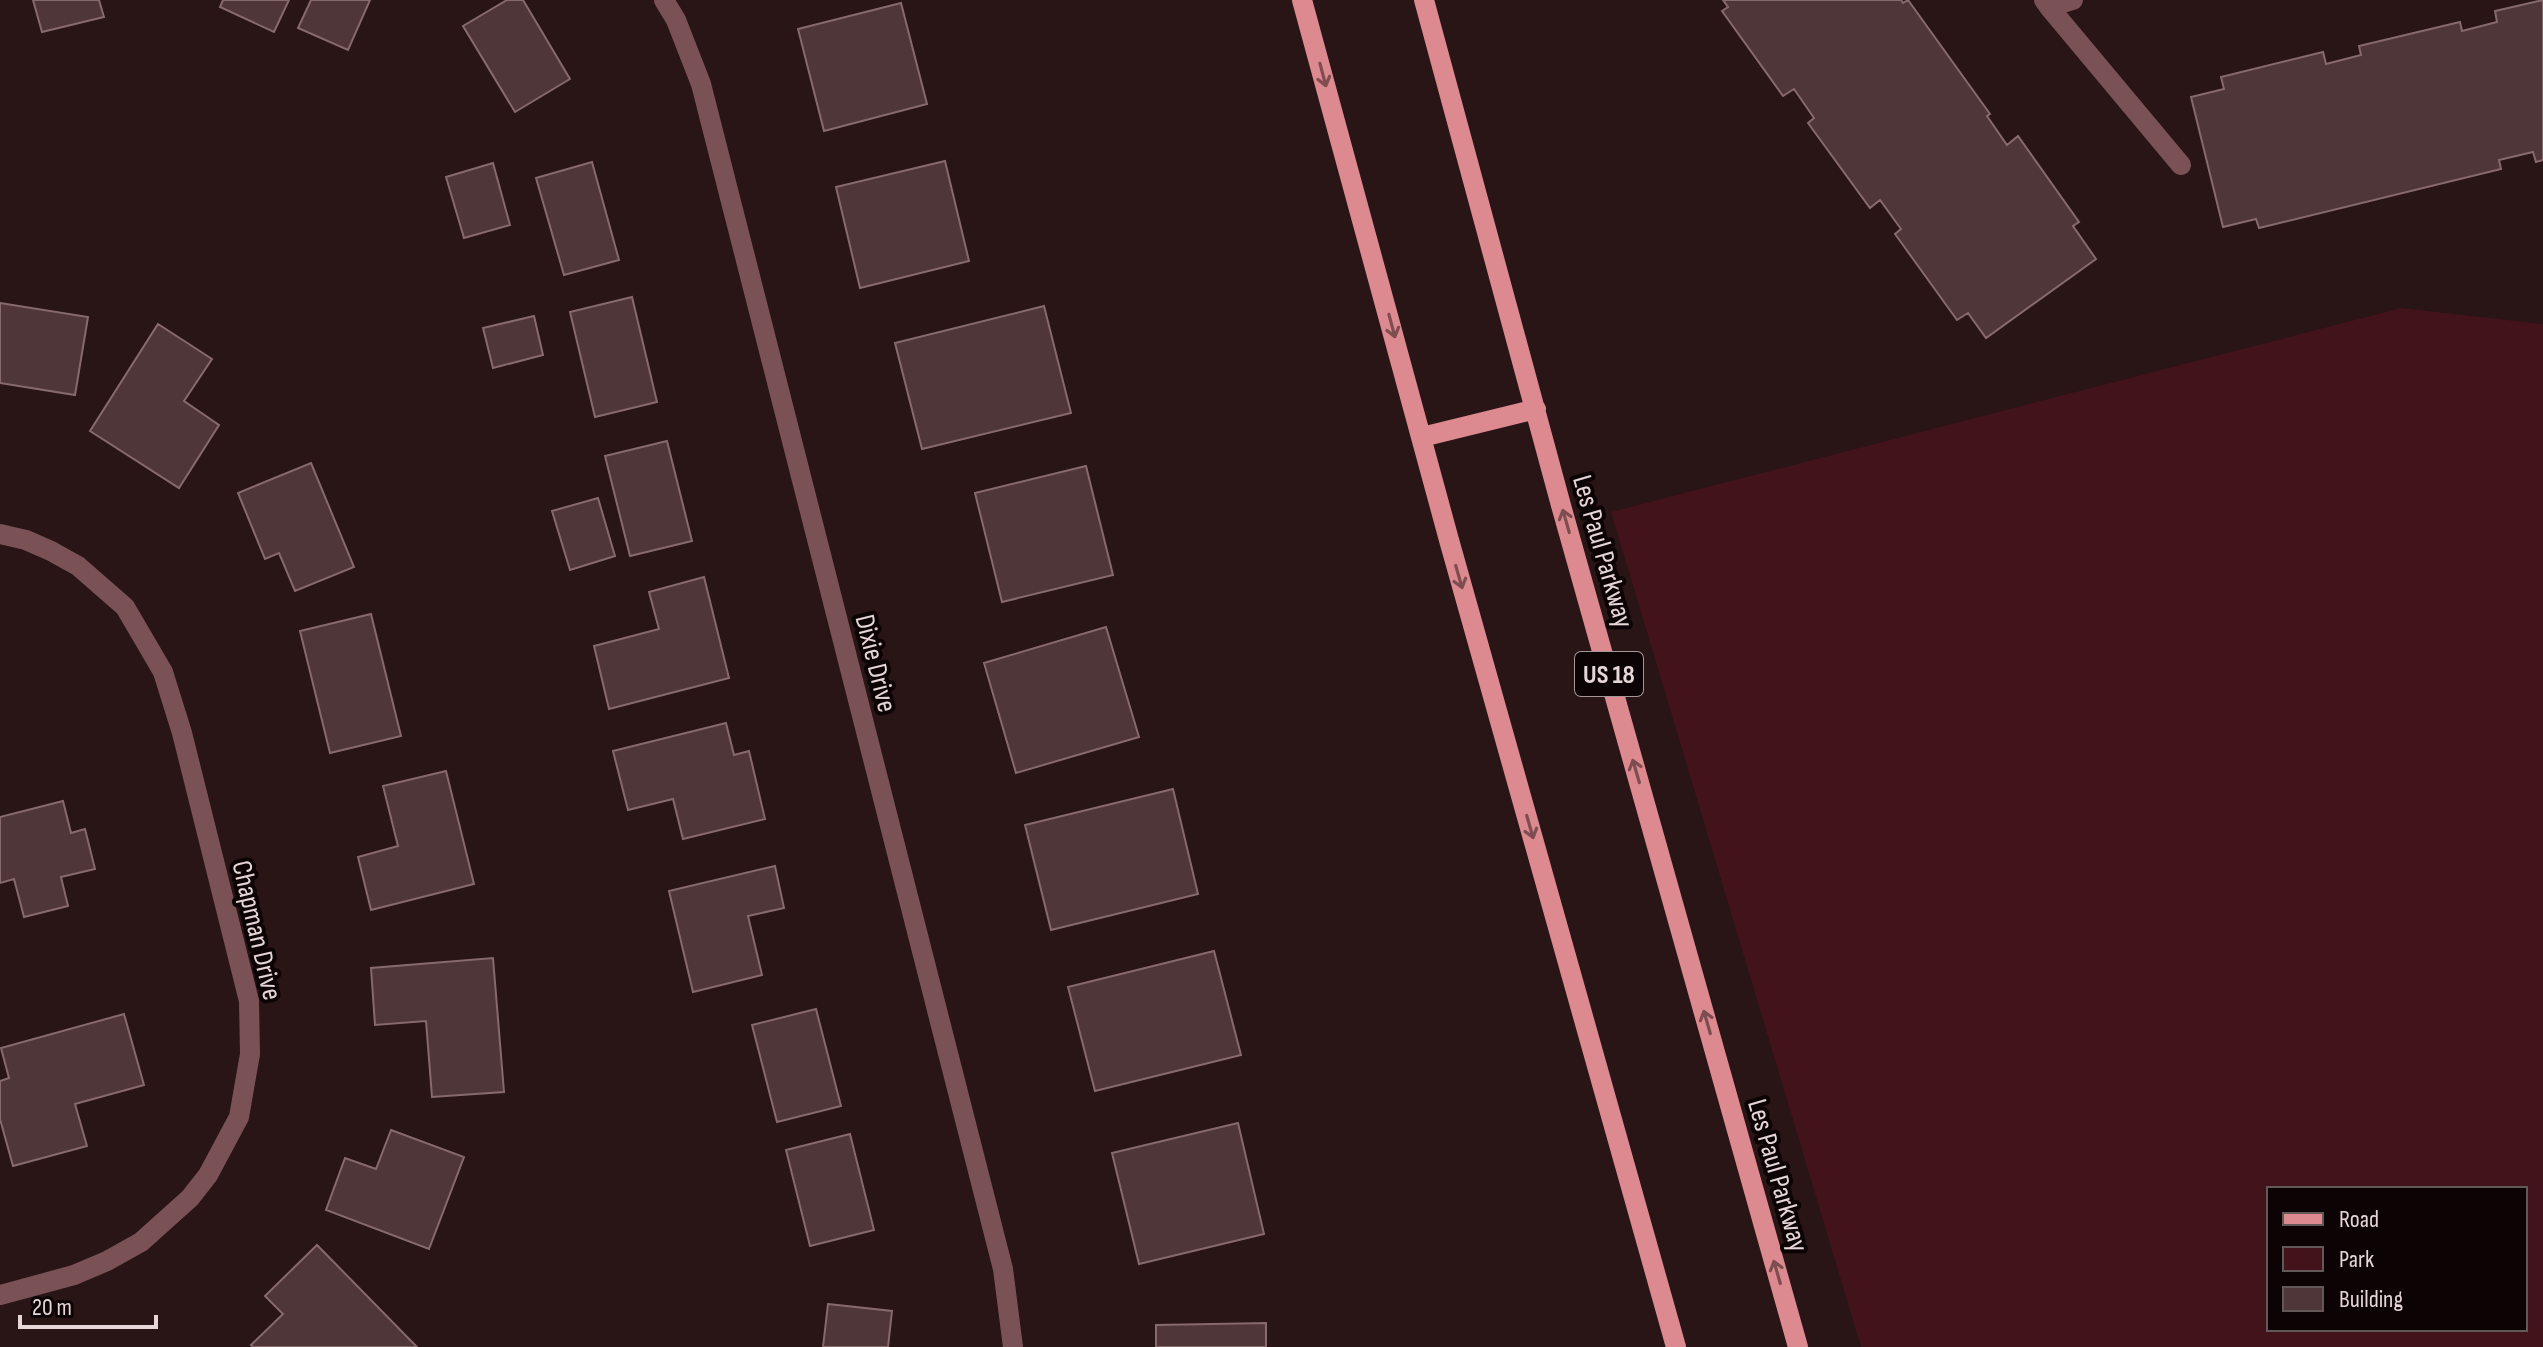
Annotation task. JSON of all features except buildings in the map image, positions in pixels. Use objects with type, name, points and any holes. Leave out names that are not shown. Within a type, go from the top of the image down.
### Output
[{"type":"main road","points":[[1302,0],[1457,570],[1676,1347]]},
{"type":"main road","name":"Les Paul Parkway","points":[[1424,0],[1798,1347]]},
{"type":"main road","points":[[1422,437],[1536,409]]},
{"type":"street","name":"Dixie Drive","points":[[664,0],[676,20],[705,100],[1003,1269],[1013,1347]]},
{"type":"street","points":[[2046,3],[2073,0]]},
{"type":"street","points":[[2046,3],[2181,165]]},
{"type":"street","name":"Chapman Drive","points":[[0,534],[26,540],[78,566],[125,607],[163,672],[182,733],[249,1001],[250,1054],[239,1117],[208,1175],[190,1198],[141,1242],[107,1261],[74,1275],[0,1295]]},
{"type":"green space","points":[[2401,308],[2543,324],[2543,1347],[1861,1347],[1611,512]]}]
